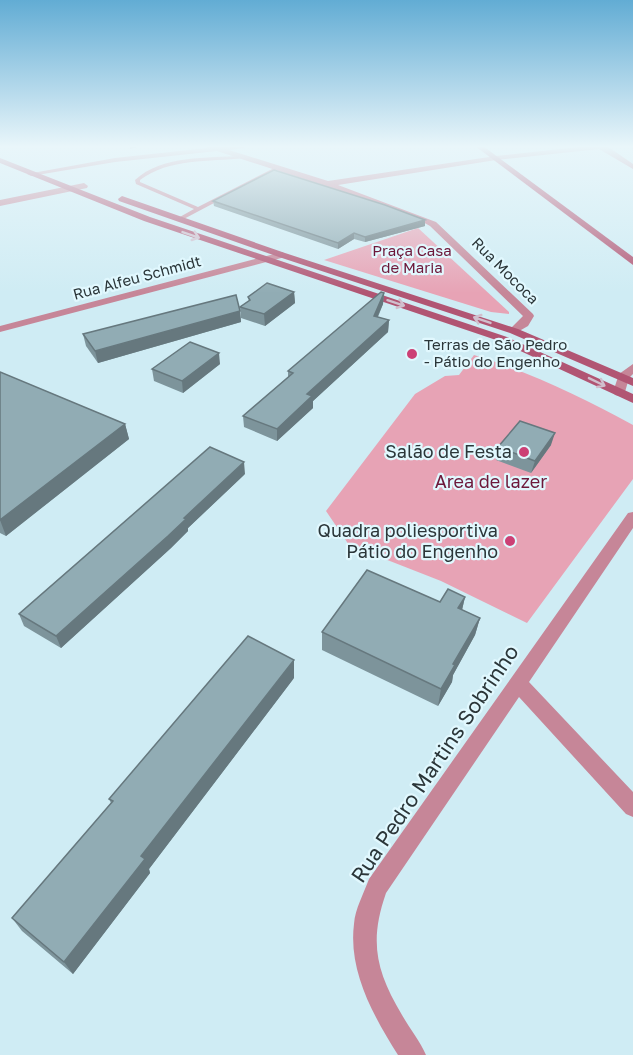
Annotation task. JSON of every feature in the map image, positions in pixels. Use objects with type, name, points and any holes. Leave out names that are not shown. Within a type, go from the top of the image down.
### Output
[{"type":"street","points":[[0,203],[38,195]]},
{"type":"street","points":[[85,195],[264,261],[503,339],[633,399]]},
{"type":"street","points":[[111,195],[282,255],[514,331],[628,380]]},
{"type":"street","name":"Rua Mococa","points":[[360,195],[409,212],[434,224],[530,315],[524,324],[514,331]]},
{"type":"street","points":[[545,195],[633,262]]},
{"type":"street","name":"Rua Alfeu Schmidt","points":[[0,329],[282,255]]},
{"type":"street","points":[[619,392],[633,368]]},
{"type":"street","name":"Rua Pedro Martins Sobrinho","points":[[413,1055],[395,1028],[367,970],[365,922],[377,887],[633,517]]},
{"type":"street","points":[[518,683],[633,807]]},
{"type":"lane","points":[[163,195],[198,209]]},
{"type":"lane","points":[[180,219],[225,195]]},
{"type":"green space","name":"Praça Casa de Maria","points":[[418,228],[509,314],[491,312],[324,260]]},
{"type":"green space","name":"Area de lazer","points":[[474,355],[555,386],[633,425],[633,479],[527,623],[441,581],[349,545],[326,511],[415,394],[445,376],[459,375]]},
{"type":"building","points":[[224,195],[354,195],[425,220],[365,237],[354,233],[338,243],[213,201]]},
{"type":"building","points":[[267,283],[294,292],[264,314],[240,307],[250,300],[248,297]]},
{"type":"building","points":[[381,292],[384,293],[374,316],[389,320],[307,394],[312,396],[277,429],[243,416],[293,373],[288,371]]},
{"type":"building","points":[[236,295],[240,311],[95,351],[83,334]]},
{"type":"building","points":[[190,342],[219,353],[182,381],[152,369]]},
{"type":"building","points":[[0,372],[125,424],[0,520]]},
{"type":"building","points":[[520,421],[555,433],[535,461],[498,447]]},
{"type":"building","points":[[210,447],[244,462],[168,536],[56,636],[19,614]]},
{"type":"building","points":[[367,570],[440,602],[448,589],[465,597],[458,608],[480,618],[441,689],[322,632]]},
{"type":"building","points":[[248,636],[294,660],[141,856],[145,859],[64,962],[12,918],[113,801],[109,799]]},
{"type":"place","name":"Terras de São Pedro - Pátio do Engenho","points":[[412,354]]},
{"type":"place","name":"Salão de Festa","points":[[524,452]]},
{"type":"place","name":"Quadra poliesportiva Pátio do Engenho","points":[[510,541]]}]
